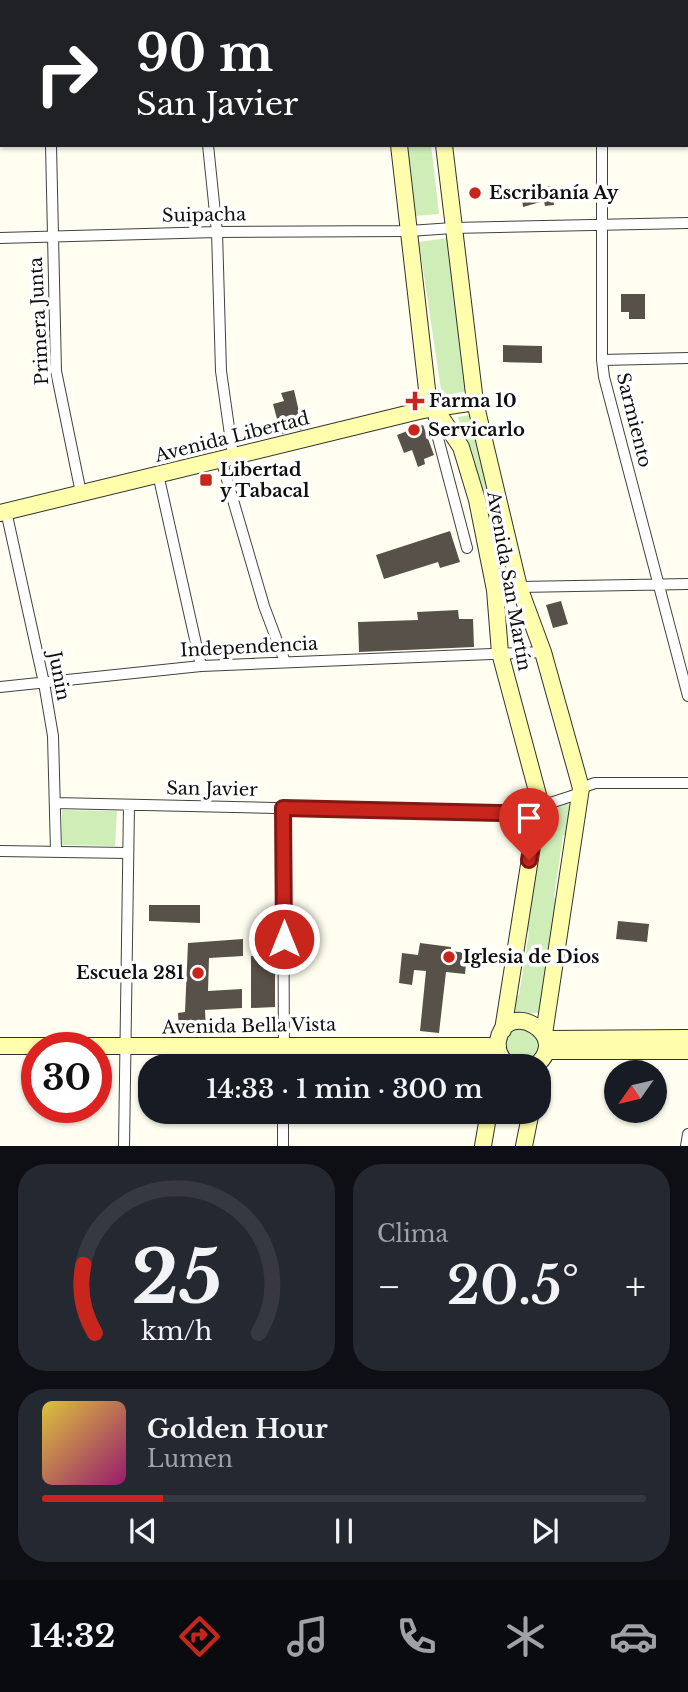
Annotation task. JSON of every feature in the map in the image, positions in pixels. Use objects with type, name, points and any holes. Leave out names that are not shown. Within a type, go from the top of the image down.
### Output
[{"type":"main road","name":"Avenida San Martín","points":[[399,147],[428,398],[461,447],[477,500],[495,590],[500,653],[539,810],[501,1052]]},
{"type":"main road","name":"Avenida San Martín","points":[[444,147],[475,402],[519,587],[543,652],[581,790],[542,1053]]},
{"type":"main road","name":"Avenida Libertad","points":[[3,512],[434,409],[475,402]]},
{"type":"main road","name":"Avenida Bella Vista","points":[[0,1046],[284,1044],[501,1052],[517,1021],[526,1021],[539,1028],[542,1053]]},
{"type":"main road","points":[[542,1053],[688,1038]]},
{"type":"main road","points":[[542,1053],[688,1051]]},
{"type":"main road","points":[[483,1146],[487,1124]]},
{"type":"main road","points":[[524,1146],[528,1124]]},
{"type":"street","name":"Primera Junta","points":[[51,147],[55,371],[81,493]]},
{"type":"street","points":[[208,147],[217,232],[221,371],[227,458],[264,606],[285,662]]},
{"type":"street","name":"Sarmiento","points":[[602,147],[604,377],[688,696]]},
{"type":"street","name":"Suipacha","points":[[0,238],[688,223]]},
{"type":"street","points":[[602,360],[688,358]]},
{"type":"street","points":[[434,409],[434,423],[467,548]]},
{"type":"street","points":[[158,474],[201,666]]},
{"type":"street","name":"Junin","points":[[3,512],[44,683],[53,736],[56,851]]},
{"type":"street","points":[[495,590],[519,587],[688,584]]},
{"type":"street","name":"Independencia","points":[[0,687],[201,666],[543,652]]},
{"type":"street","name":"San Javier","points":[[55,803],[539,810],[596,783],[688,783]]},
{"type":"street","points":[[124,1146],[129,805]]},
{"type":"street","points":[[283,808],[284,1054]]},
{"type":"street","points":[[0,851],[127,853]]},
{"type":"street","points":[[283,1146],[284,1124]]},
{"type":"street","points":[[686,1146],[688,1134]]},
{"type":"green space","points":[[407,147],[431,147],[439,214],[415,216]]},
{"type":"green space","points":[[448,238],[473,390],[442,396],[419,242]]},
{"type":"green space","points":[[470,415],[517,583],[501,584],[458,417]]},
{"type":"green space","points":[[566,804],[572,806],[570,832],[563,836],[554,897],[560,910],[540,1013],[513,1014],[515,997],[519,995],[529,932],[526,928],[545,813]]},
{"type":"green space","points":[[62,810],[117,811],[115,846],[62,845]]},
{"type":"green space","points":[[515,1029],[529,1029],[538,1038],[540,1045],[536,1054],[506,1052],[506,1038]]},
{"type":"building","points":[[552,186],[554,205],[545,206],[544,201],[523,207],[521,190]]},
{"type":"building","points":[[621,294],[645,294],[645,319],[629,319],[629,312],[621,312]]},
{"type":"building","points":[[503,345],[542,346],[542,363],[503,362]]},
{"type":"building","points":[[294,390],[303,429],[281,434],[273,404],[284,401],[281,393]]},
{"type":"building","points":[[423,425],[434,455],[424,459],[425,464],[418,467],[412,450],[404,453],[397,435]]},
{"type":"building","points":[[450,531],[460,562],[440,568],[438,562],[384,579],[376,555]]},
{"type":"building","points":[[561,601],[568,624],[553,628],[546,605]]},
{"type":"building","points":[[458,610],[459,619],[473,619],[474,647],[359,652],[358,622],[418,620],[417,612]]},
{"type":"building","points":[[149,905],[200,905],[200,923],[149,921]]},
{"type":"building","points":[[618,921],[649,924],[647,942],[616,939]]},
{"type":"building","points":[[243,939],[243,956],[209,958],[208,991],[242,989],[242,1008],[205,1010],[206,1028],[179,1030],[178,1013],[185,1012],[188,943]]},
{"type":"building","points":[[420,943],[451,947],[451,951],[467,953],[465,974],[446,972],[439,1033],[420,1031],[426,971],[414,970],[412,985],[399,983],[402,953],[418,955]]},
{"type":"building","points":[[251,956],[275,958],[275,1007],[251,1008]]},
{"type":"place","name":"Escribanía Ay","points":[[475,193]]},
{"type":"place","name":"Farma 10","points":[[415,401]]},
{"type":"place","name":"Servicarlo","points":[[414,430]]},
{"type":"place","name":"Libertad y Tabacal","points":[[206,480]]},
{"type":"place","name":"Iglesia de Dios","points":[[449,957]]},
{"type":"place","name":"Escuela 281","points":[[198,973]]},
{"type":"route","points":[[284,939],[283,808],[537,814],[529,860]]}]
